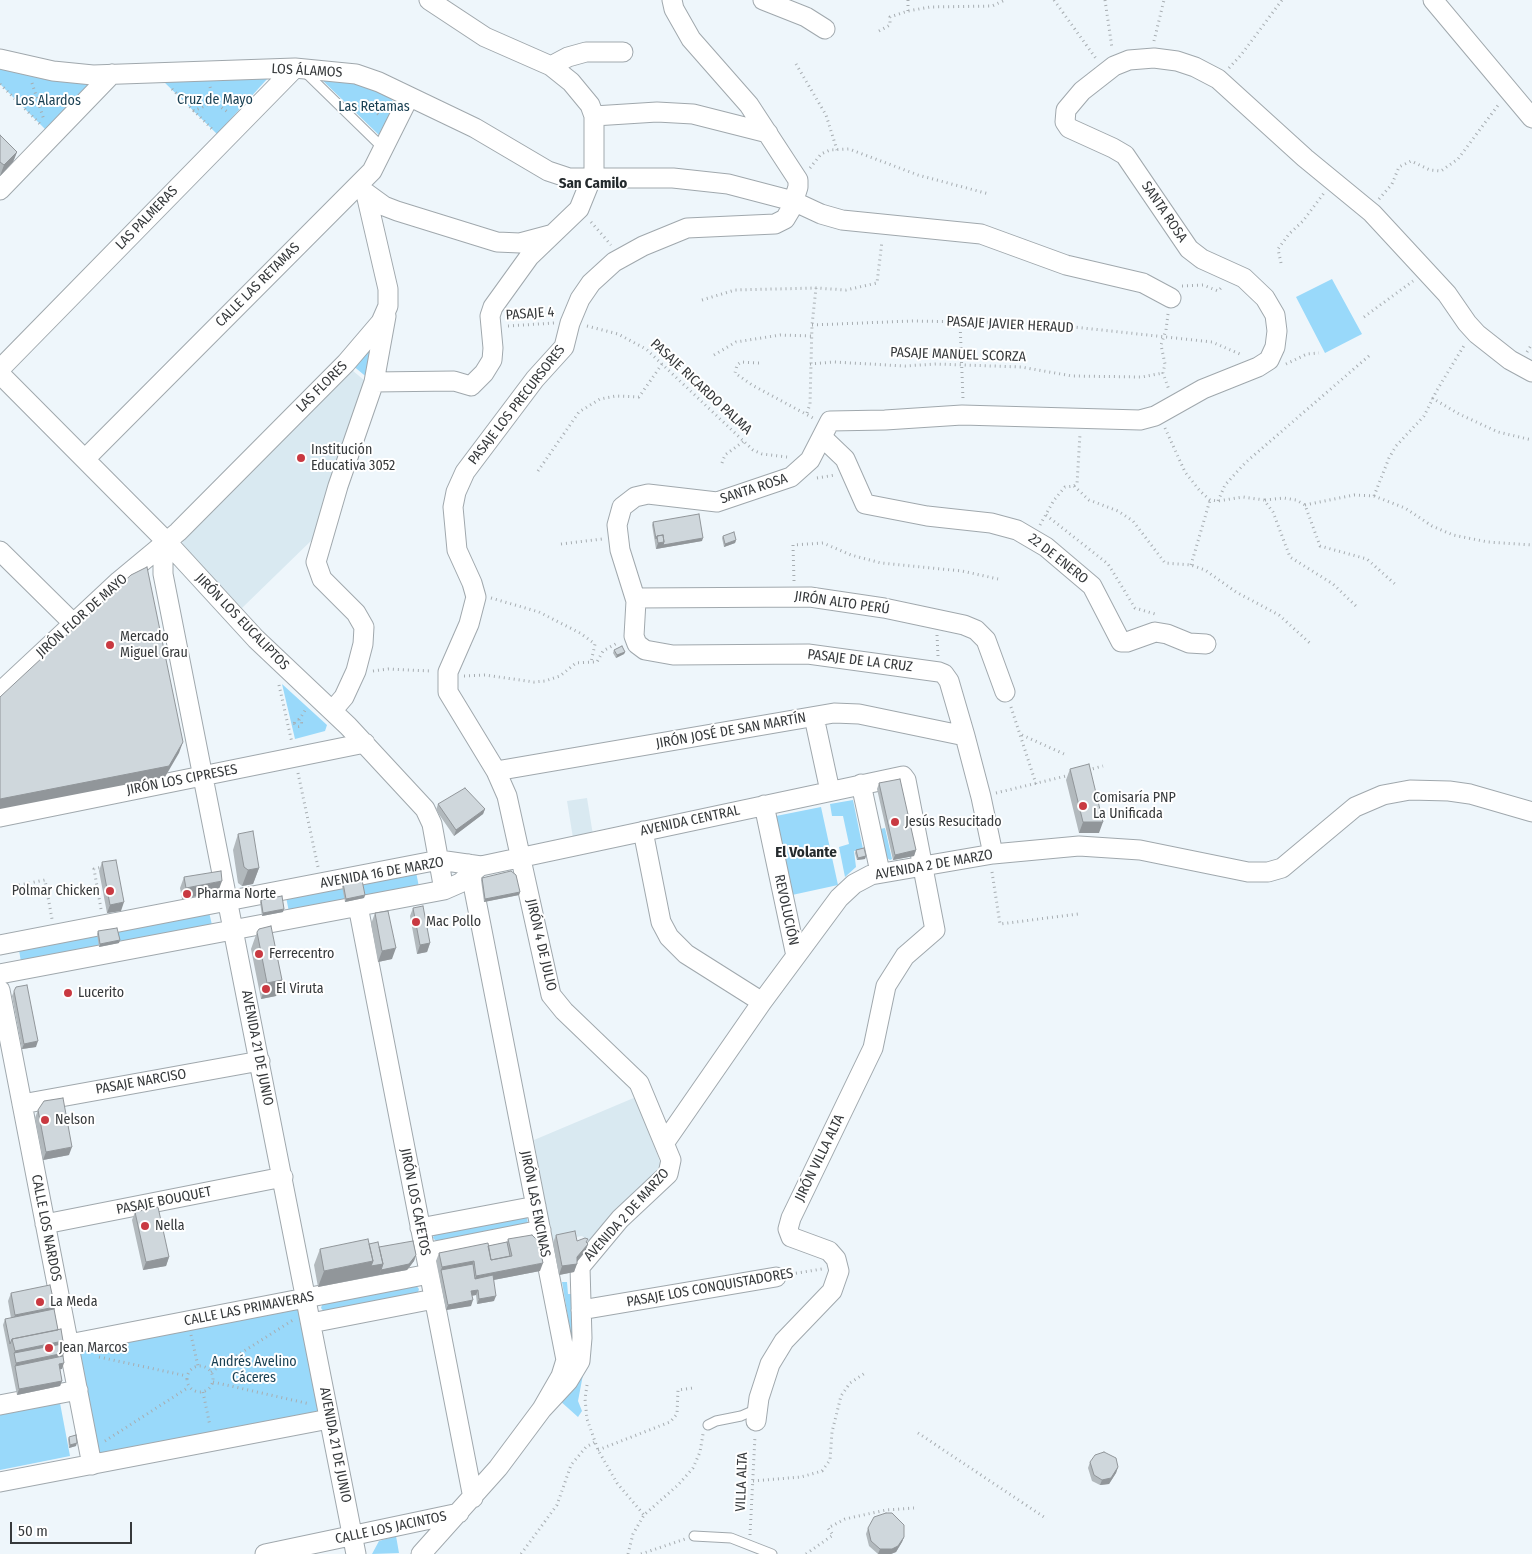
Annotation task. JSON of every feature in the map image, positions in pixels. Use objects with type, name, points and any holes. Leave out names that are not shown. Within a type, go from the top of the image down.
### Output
[{"type":"street","points":[[374,382],[454,381],[471,386],[484,373],[492,360],[491,311],[529,257],[577,212],[594,164],[594,116],[590,105],[576,88],[551,66],[485,37],[429,0]]},
{"type":"street","points":[[672,0],[674,9],[691,40],[740,94],[768,133],[798,182]]},
{"type":"street","points":[[763,0],[806,17],[825,29]]},
{"type":"street","points":[[1433,0],[1532,118]]},
{"type":"street","points":[[551,66],[568,56],[586,52],[623,52]]},
{"type":"street","name":"SANTA ROSA","points":[[635,598],[618,539],[617,525],[620,511],[625,504],[635,497],[648,494],[716,502],[791,477],[810,460],[830,421],[885,420],[962,414],[1140,420],[1161,413],[1203,389],[1265,364],[1273,354],[1277,340],[1275,315],[1259,291],[1234,272],[1202,259],[1189,249],[1125,156],[1113,148],[1075,132],[1065,122],[1064,116],[1069,105],[1110,70],[1129,60],[1149,58],[1187,63],[1218,80],[1257,116],[1372,212],[1447,294],[1474,330],[1510,360],[1532,372]]},
{"type":"street","name":"LOS ÁLAMOS","points":[[0,59],[53,71],[112,74],[298,68],[363,76],[475,128],[548,171],[569,178],[650,177],[711,181],[794,201],[821,214],[842,220],[981,234],[1066,265],[1143,283],[1172,293]]},
{"type":"street","name":"LAS PALMERAS","points":[[0,369],[298,68]]},
{"type":"street","points":[[0,190],[112,74]]},
{"type":"street","name":"CALLE LAS RETAMAS","points":[[84,459],[362,190],[376,166],[409,97]]},
{"type":"street","points":[[594,116],[657,112],[693,114],[768,133]]},
{"type":"street","name":"PASAJE LOS PRECURSORES","points":[[452,676],[476,596],[457,550],[452,515],[456,492],[461,480],[481,449],[540,373],[564,347],[570,323],[585,291],[620,258],[665,237],[693,227],[778,223],[787,217],[794,201],[798,182]]},
{"type":"street","points":[[362,190],[384,206],[408,216],[497,242],[520,243],[554,234]]},
{"type":"street","points":[[332,711],[344,697],[356,671],[363,644],[364,627],[356,613],[322,579],[316,562],[338,486],[374,382],[388,306],[388,289],[362,190]]},
{"type":"street","name":"LAS FLORES","points":[[167,542],[346,363],[381,322],[388,306]]},
{"type":"street","name":"JIRÓN LOS EUCALIPTOS","points":[[0,374],[167,542],[256,639],[365,743],[430,816],[444,890]]},
{"type":"street","name":"22 DE ENERO","points":[[822,437],[841,453],[852,473],[863,501],[868,505],[949,520],[991,523],[1009,527],[1033,538],[1092,586],[1121,642],[1127,642],[1156,632],[1168,634],[1189,643],[1206,644]]},
{"type":"street","name":"JIRÓN FLOR DE MAYO","points":[[0,692],[119,581],[167,542]]},
{"type":"street","name":"AVENIDA 21 DE JUNIO","points":[[167,542],[163,556],[163,574],[306,1298],[303,1321],[330,1419],[354,1546]]},
{"type":"street","points":[[0,552],[73,623]]},
{"type":"street","name":"JIRÓN ALTO PERÚ","points":[[635,598],[794,596],[884,608],[970,627],[980,632],[989,645],[1005,692]]},
{"type":"street","points":[[634,636],[635,598]]},
{"type":"street","name":"PASAJE DE LA CRUZ","points":[[634,636],[640,647],[655,653],[808,654],[938,672]]},
{"type":"street","points":[[938,672],[944,674],[949,681],[965,736],[981,797],[992,860]]},
{"type":"street","points":[[452,676],[447,684],[451,698],[496,771]]},
{"type":"street","name":"JIRÓN JOSÉ DE SAN MARTÍN","points":[[496,771],[814,717],[850,713],[965,736]]},
{"type":"street","points":[[814,717],[830,791]]},
{"type":"street","name":"JIRÓN LOS CIPRESES","points":[[0,817],[204,776],[294,754],[365,743]]},
{"type":"street","name":"JIRÓN 4 DE JULIO","points":[[496,771],[507,796],[552,995],[564,1011],[638,1083],[665,1142]]},
{"type":"street","name":"AVENIDA CENTRAL","points":[[474,868],[899,776],[906,780],[924,865]]},
{"type":"street","points":[[861,784],[880,872]]},
{"type":"street","name":"AVENIDA 2 DE MARZO","points":[[542,1409],[568,1381],[580,1361],[582,1344],[580,1267],[620,1219],[668,1174],[671,1160],[665,1142],[796,956],[846,891],[863,878],[880,872],[924,865],[992,860],[1036,848],[1107,847],[1178,857],[1248,872],[1268,872],[1282,868],[1355,807],[1383,795],[1410,790],[1449,791],[1470,794],[1532,812]]},
{"type":"street","name":"REVOLUCIÓN","points":[[764,805],[796,956]]},
{"type":"street","points":[[643,831],[661,922],[669,937],[686,954],[762,1002]]},
{"type":"street","name":"AVENIDA 16 DE MARZO","points":[[0,945],[439,860],[474,868]]},
{"type":"street","name":"JIRÓN VILLA ALTA","points":[[838,1266],[829,1251],[791,1237],[789,1223],[873,1048],[886,986],[905,956],[935,930],[924,865]]},
{"type":"street","name":"AVENIDA 16 DE MARZO","points":[[0,974],[444,890],[474,868]]},
{"type":"street","name":"JIRÓN LAS ENCINAS","points":[[421,1554],[473,1498],[542,1409],[561,1376],[566,1360],[540,1230],[474,868]]},
{"type":"street","name":"JIRÓN LOS CAFETOS","points":[[358,906],[473,1498]]},
{"type":"street","name":"CALLE LOS NARDOS","points":[[0,990],[92,1465]]},
{"type":"street","name":"PASAJE NARCISO","points":[[22,1104],[260,1061]]},
{"type":"street","name":"PASAJE BOUQUET","points":[[45,1224],[283,1177]]},
{"type":"street","points":[[420,1228],[536,1206]]},
{"type":"street","points":[[425,1253],[540,1230]]},
{"type":"street","points":[[757,1415],[762,1388],[776,1354],[809,1313],[832,1291],[838,1278],[838,1266]]},
{"type":"street","name":"CALLE LAS PRIMAVERAS","points":[[69,1344],[429,1274]]},
{"type":"street","name":"PASAJE LOS CONQUISTADORES","points":[[581,1310],[776,1277]]},
{"type":"street","name":"CALLE LAS PRIMAVERAS","points":[[303,1321],[434,1299]]},
{"type":"street","points":[[0,1405],[78,1390]]},
{"type":"street","points":[[0,1482],[330,1419]]},
{"type":"street","name":"CALLE LOS JACINTOS","points":[[264,1554],[354,1546],[458,1513]]},
{"type":"lane","points":[[298,68],[384,149]]},
{"type":"lane","points":[[708,1425],[716,1421],[757,1415]]},
{"type":"lane","points":[[694,1536],[723,1537],[747,1543],[772,1554]]},
{"type":"path","points":[[908,0],[908,10]]},
{"type":"path","points":[[879,31],[890,25],[890,17],[908,10],[930,7],[992,6],[1004,0]]},
{"type":"path","points":[[1054,0],[1110,70]]},
{"type":"path","points":[[1105,0],[1110,70]]},
{"type":"path","points":[[1149,58],[1164,0]]},
{"type":"path","points":[[1218,80],[1241,55],[1282,0]]},
{"type":"path","points":[[796,64],[826,115],[837,150]]},
{"type":"path","points":[[30,77],[44,122]]},
{"type":"path","points":[[209,82],[214,102],[233,117]]},
{"type":"path","points":[[0,84],[47,131]]},
{"type":"path","points":[[166,84],[217,134]]},
{"type":"path","points":[[1378,200],[1392,184],[1399,167],[1411,161],[1430,170],[1441,171],[1458,159],[1498,104],[1510,93]]},
{"type":"path","points":[[193,111],[214,102]]},
{"type":"path","points":[[370,106],[381,117]]},
{"type":"path","points":[[798,182],[821,154],[849,149],[918,175],[989,194]]},
{"type":"path","points":[[1281,263],[1278,248],[1289,234],[1303,222],[1332,180]]},
{"type":"path","points":[[577,212],[603,234],[620,258]]},
{"type":"path","points":[[702,300],[735,290],[816,288],[846,290],[877,283],[884,224]]},
{"type":"path","points":[[1163,338],[1172,293],[1203,285],[1218,291],[1234,272]]},
{"type":"path","points":[[1364,317],[1425,272]]},
{"type":"path","points":[[807,413],[810,404],[812,325],[816,288]]},
{"type":"path","name":"PASAJE JAVIER HERAUD","points":[[812,325],[899,321],[1045,324],[1212,342],[1235,351]]},
{"type":"path","points":[[960,322],[962,414]]},
{"type":"path","name":"PASAJE 4","points":[[492,328],[528,324],[570,323]]},
{"type":"path","name":"PASAJE RICARDO PALMA","points":[[570,323],[618,334],[646,349],[753,450],[762,454],[788,458]]},
{"type":"path","points":[[1374,496],[1392,452],[1424,416],[1432,398],[1474,330]]},
{"type":"path","points":[[714,354],[736,342],[780,335],[812,336]]},
{"type":"path","name":"PASAJE MANUEL SCORZA","points":[[810,364],[834,362],[905,366],[1021,367],[1072,376],[1142,377],[1163,373],[1165,364],[1160,345],[1163,338]]},
{"type":"path","points":[[1288,363],[1307,354],[1320,353]]},
{"type":"path","points":[[1218,501],[1225,485],[1245,464],[1370,355]]},
{"type":"path","points":[[759,363],[741,362],[737,364],[735,373],[759,389],[807,413],[814,419]]},
{"type":"path","points":[[538,470],[579,412],[600,399],[616,396],[639,397],[662,364]]},
{"type":"path","points":[[1432,398],[1459,414],[1498,432],[1532,440]]},
{"type":"path","points":[[1165,420],[1165,429],[1184,472],[1210,500],[1218,501],[1243,497],[1264,500],[1284,498],[1296,500],[1305,505],[1354,495],[1374,496],[1405,508],[1432,526],[1453,535],[1488,542],[1532,546]]},
{"type":"path","points":[[1074,486],[1078,480],[1081,428]]},
{"type":"path","points":[[722,463],[725,455],[744,441]]},
{"type":"path","points":[[791,477],[816,478],[852,473]]},
{"type":"path","points":[[1033,538],[1065,487],[1074,486],[1089,500],[1118,511],[1133,521],[1165,563],[1191,565],[1205,570],[1236,592],[1279,615],[1312,646]]},
{"type":"path","points":[[1191,565],[1210,500]]},
{"type":"path","points":[[1264,500],[1273,512],[1290,556],[1332,584],[1358,608]]},
{"type":"path","points":[[1305,505],[1320,546],[1367,559],[1396,585]]},
{"type":"path","points":[[1046,515],[1108,564],[1135,608],[1158,615]]},
{"type":"path","points":[[561,544],[618,539]]},
{"type":"path","points":[[794,596],[792,547],[796,544],[823,543],[851,555],[881,563],[962,571],[998,579]]},
{"type":"path","points":[[484,597],[539,612],[580,633],[595,644],[591,662]]},
{"type":"path","points":[[936,619],[938,672]]},
{"type":"path","points":[[368,671],[408,669],[452,676],[485,675],[539,682],[560,676],[576,663],[597,662],[602,652],[609,647],[634,636]]},
{"type":"path","points":[[278,683],[322,883]]},
{"type":"path","points":[[1005,692],[1036,784]]},
{"type":"path","points":[[288,726],[295,724]]},
{"type":"path","points":[[1021,735],[1064,754]]},
{"type":"path","points":[[1087,770],[1103,766]]},
{"type":"path","points":[[981,797],[1079,773]]},
{"type":"path","points":[[992,860],[1000,924],[1078,914]]},
{"type":"path","points":[[103,925],[94,869],[110,865]]},
{"type":"path","points":[[14,886],[45,880],[56,934]]},
{"type":"path","name":"PASAJE LOS CONQUISTADORES","points":[[776,1277],[838,1266]]},
{"type":"path","points":[[211,1372],[303,1321]]},
{"type":"path","points":[[190,1328],[198,1366]]},
{"type":"path","points":[[97,1356],[187,1376]]},
{"type":"path","points":[[198,1366],[205,1367],[211,1372],[213,1382],[210,1389],[203,1392],[195,1392],[189,1387],[187,1376],[191,1370],[198,1366]]},
{"type":"path","points":[[753,1481],[801,1477],[822,1470],[830,1460],[832,1432],[841,1396],[850,1384],[865,1373]]},
{"type":"path","points":[[213,1382],[311,1404]]},
{"type":"path","points":[[104,1441],[189,1387]]},
{"type":"path","points":[[598,1450],[670,1422],[677,1414],[678,1390],[693,1388]]},
{"type":"path","points":[[203,1392],[211,1433]]},
{"type":"path","points":[[585,1399],[587,1419],[598,1450],[617,1483],[644,1515]]},
{"type":"path","name":"VILLA ALTA","points":[[747,1543],[751,1530],[757,1415]]},
{"type":"path","points":[[628,1554],[634,1534],[644,1515],[678,1485],[693,1468],[700,1452],[704,1430],[708,1425]]},
{"type":"path","points":[[918,1433],[1047,1519]]},
{"type":"path","points":[[521,1554],[557,1505],[571,1465],[586,1447],[595,1442]]},
{"type":"path","points":[[806,1554],[833,1535],[828,1528],[845,1519],[886,1510],[914,1508]]},
{"type":"path","points":[[641,1554],[694,1536]]},
{"type":"shaded area","name":"Institución Educativa 3052","points":[[352,370],[365,381],[316,536],[242,608],[182,546],[183,536]]},
{"type":"shaded area","points":[[587,798],[593,835],[573,838],[567,801]]},
{"type":"shaded area","points":[[636,1097],[663,1170],[591,1243],[582,1236],[552,1241],[534,1140]]},
{"type":"green space","name":"Los Alardos","points":[[0,69],[48,80],[93,85],[47,131],[0,84]]},
{"type":"green space","name":"Las Retamas","points":[[319,77],[360,83],[391,98],[394,104],[393,112],[379,135]]},
{"type":"green space","name":"Cruz de Mayo","points":[[160,78],[268,78],[217,134]]},
{"type":"green space","points":[[1332,279],[1362,334],[1325,353],[1296,297]]},
{"type":"green space","points":[[375,335],[369,379],[352,365]]},
{"type":"green space","points":[[282,684],[327,725],[325,731],[295,739]]},
{"type":"green space","points":[[853,800],[863,849],[854,851],[856,867],[845,877],[839,847],[849,844],[843,816],[832,816],[830,804]]},
{"type":"green space","name":"El Volante","points":[[821,807],[838,885],[792,895],[776,816]]},
{"type":"green space","points":[[885,828],[892,859],[890,860],[887,858],[880,829]]},
{"type":"green space","points":[[416,872],[419,887],[289,912],[286,897]]},
{"type":"green space","points":[[209,912],[212,925],[21,962],[19,950]]},
{"type":"green space","points":[[527,1217],[528,1224],[436,1241],[433,1238],[434,1234]]},
{"type":"green space","points":[[562,1282],[567,1282],[568,1294],[573,1294],[573,1347]]},
{"type":"green space","points":[[415,1284],[419,1289],[417,1296],[325,1313],[321,1308],[323,1302]]},
{"type":"green space","name":"Andrés Avelino Cáceres","points":[[300,1306],[321,1412],[99,1455],[78,1349]]},
{"type":"green space","points":[[585,1364],[578,1401],[582,1411],[578,1417],[559,1400]]},
{"type":"green space","points":[[60,1403],[70,1456],[0,1470],[0,1415]]},
{"type":"green space","points":[[396,1536],[399,1553],[372,1554],[379,1541]]},
{"type":"building","points":[[0,135],[17,152],[4,165],[0,162]]},
{"type":"building","points":[[699,514],[703,538],[663,545],[663,535],[657,536],[656,539],[653,522]]},
{"type":"building","points":[[734,532],[736,540],[725,544],[723,536]]},
{"type":"building","points":[[663,535],[664,542],[658,543],[657,536]]},
{"type":"building","name":"Mercado Miguel Grau","points":[[147,567],[183,742],[169,766],[0,799],[0,697],[131,575]]},
{"type":"building","points":[[622,646],[625,652],[617,655],[614,650]]},
{"type":"building","points":[[1089,764],[1103,822],[1083,822],[1070,769]]},
{"type":"building","name":"Jesús Resucitado","points":[[900,779],[916,850],[895,855],[879,783]]},
{"type":"building","points":[[465,788],[485,809],[456,830],[438,804]]},
{"type":"building","points":[[253,831],[259,868],[248,870],[244,867],[238,834]]},
{"type":"building","points":[[864,848],[866,856],[858,858],[856,850]]},
{"type":"building","points":[[116,860],[124,902],[110,905],[102,862]]},
{"type":"building","points":[[221,871],[222,881],[186,888],[184,877]]},
{"type":"building","points":[[511,871],[516,875],[520,892],[485,899],[482,878]]},
{"type":"building","points":[[362,880],[365,895],[346,899],[343,883]]},
{"type":"building","points":[[282,896],[284,909],[263,913],[261,900]]},
{"type":"building","points":[[423,906],[430,943],[420,945],[413,908]]},
{"type":"building","points":[[388,911],[396,948],[382,951],[375,913]]},
{"type":"building","points":[[271,926],[282,980],[267,983],[257,932],[259,929]]},
{"type":"building","points":[[117,928],[120,940],[100,944],[98,931]]},
{"type":"building","points":[[27,985],[38,1041],[24,1044],[14,991],[16,987]]},
{"type":"building","points":[[63,1098],[72,1147],[46,1152],[38,1110],[44,1101]]},
{"type":"building","points":[[158,1207],[169,1257],[146,1262],[135,1212]]},
{"type":"building","points":[[575,1231],[577,1241],[585,1238],[588,1239],[586,1242],[588,1244],[577,1257],[577,1264],[562,1266],[556,1235]]},
{"type":"building","points":[[532,1235],[538,1241],[543,1263],[476,1276],[474,1261],[442,1267],[439,1253],[488,1243],[491,1260],[512,1256],[508,1239]]},
{"type":"building","points":[[368,1239],[373,1261],[324,1271],[320,1249]]},
{"type":"building","points":[[413,1241],[416,1255],[409,1264],[381,1270],[383,1264],[379,1247]]},
{"type":"building","points":[[378,1242],[383,1264],[371,1266],[373,1261],[369,1244]]},
{"type":"building","points":[[507,1242],[510,1256],[491,1260],[488,1246]]},
{"type":"building","points":[[473,1264],[475,1279],[493,1275],[496,1296],[479,1299],[478,1290],[471,1291],[473,1300],[448,1305],[441,1270]]},
{"type":"building","points":[[50,1285],[55,1307],[15,1315],[11,1293]]},
{"type":"building","points":[[54,1309],[58,1330],[12,1339],[10,1344],[5,1319]]},
{"type":"building","points":[[61,1329],[63,1341],[15,1351],[12,1339]]},
{"type":"building","points":[[62,1344],[64,1353],[16,1363],[14,1353]]},
{"type":"building","points":[[63,1356],[64,1363],[59,1364],[62,1381],[19,1389],[15,1366]]},
{"type":"building","points":[[76,1435],[77,1443],[70,1445],[69,1437]]},
{"type":"building","points":[[1104,1452],[1116,1458],[1118,1467],[1111,1478],[1102,1480],[1094,1475],[1090,1462],[1095,1455]]},
{"type":"building","points":[[892,1513],[904,1525],[904,1537],[898,1546],[892,1549],[880,1549],[871,1541],[868,1528],[874,1517]]},
{"type":"place","name":"Institución Educativa 3052","points":[[301,458]]},
{"type":"place","name":"Mercado Miguel Grau","points":[[110,645]]},
{"type":"place","name":"Comisaría PNP La Unificada","points":[[1083,806]]},
{"type":"place","name":"Jesús Resucitado","points":[[895,822]]},
{"type":"place","name":"Polmar Chicken","points":[[110,891]]},
{"type":"place","name":"Pharma Norte","points":[[187,894]]},
{"type":"place","name":"Mac Pollo","points":[[416,922]]},
{"type":"place","name":"Ferrecentro","points":[[259,954]]},
{"type":"place","name":"El Viruta","points":[[266,989]]},
{"type":"place","name":"Lucerito","points":[[68,993]]},
{"type":"place","name":"Nelson","points":[[45,1120]]},
{"type":"place","name":"Nella","points":[[145,1226]]},
{"type":"place","name":"La Meda","points":[[40,1302]]},
{"type":"place","name":"Jean Marcos","points":[[49,1348]]},
{"type":"district","name":"San Camilo","points":[[593,184]]},
{"type":"district","name":"El Volante","points":[[806,853]]}]
